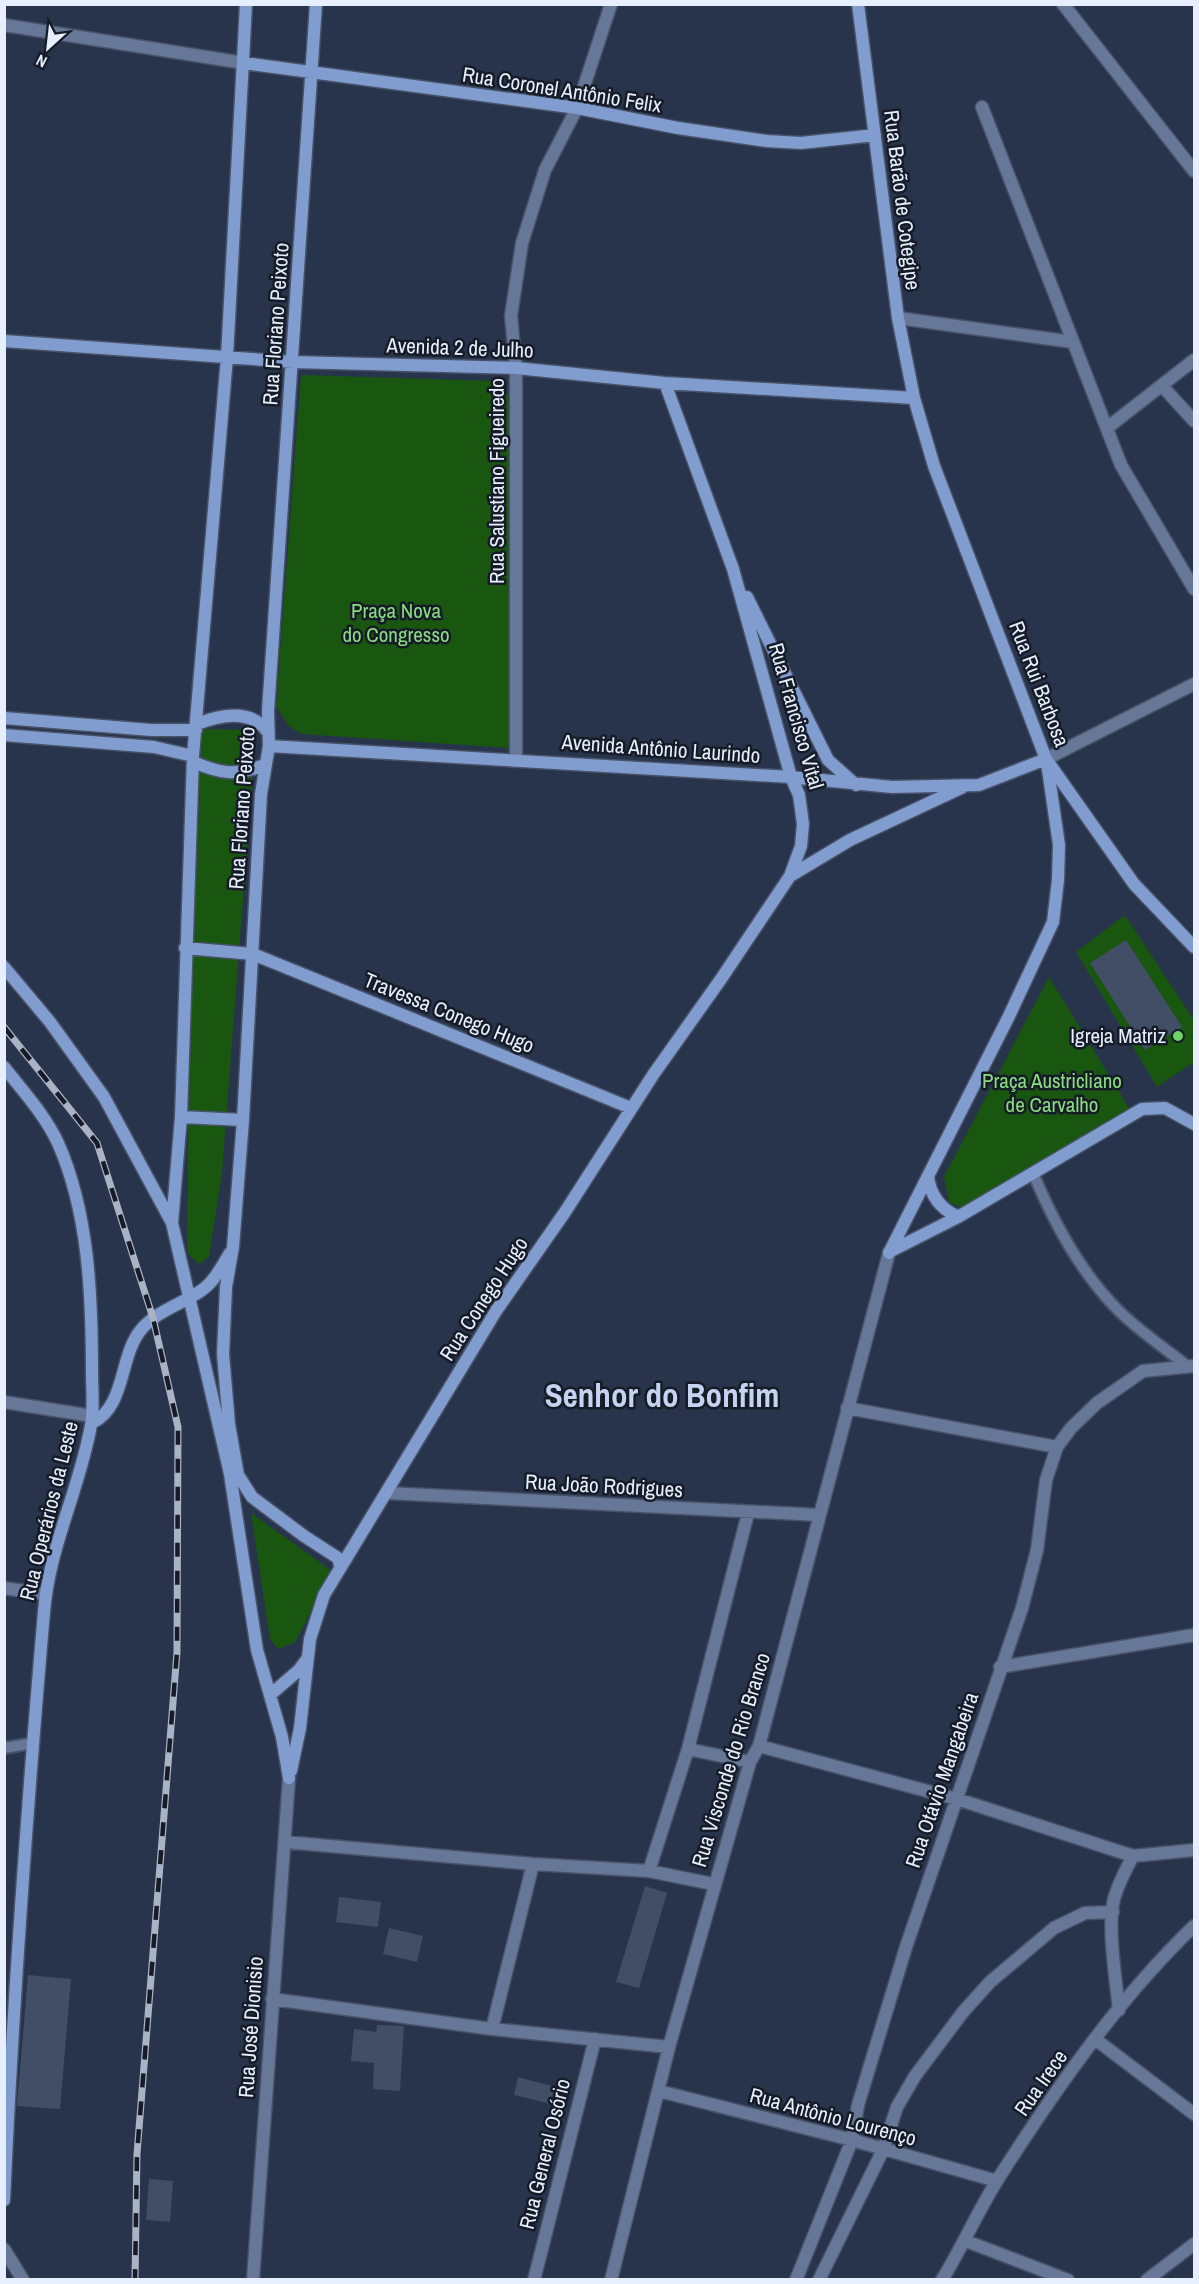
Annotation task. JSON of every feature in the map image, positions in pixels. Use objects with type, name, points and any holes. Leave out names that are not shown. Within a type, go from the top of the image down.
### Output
[{"type":"street","points":[[172,1223],[182,1117],[185,948],[193,759],[227,357],[246,4]]},
{"type":"street","name":"Rua Floriano Peixoto","points":[[316,4],[267,731],[268,746],[261,794],[243,1119],[233,1247],[226,1287],[224,1354],[230,1433],[238,1475],[260,1504],[338,1558],[340,1565]]},
{"type":"street","name":"Rua Salustiano Figueiredo","points":[[516,759],[516,368],[511,316],[522,243],[545,170],[577,108],[611,4]]},
{"type":"street","name":"Rua Barão de Cotegipe","points":[[858,4],[898,318],[914,398]]},
{"type":"street","points":[[1063,4],[1194,171]]},
{"type":"street","points":[[4,26],[244,63]]},
{"type":"street","name":"Rua Coronel Antônio Felix","points":[[244,63],[577,108],[678,128],[766,141],[801,143],[874,135]]},
{"type":"street","points":[[982,107],[1121,465],[1194,589]]},
{"type":"street","points":[[898,318],[1073,342]]},
{"type":"street","name":"Avenida 2 de Julho","points":[[4,341],[293,362],[516,368],[666,383],[914,398]]},
{"type":"street","points":[[1107,428],[1163,387],[1194,360]]},
{"type":"street","name":"Rua Francisco Vital","points":[[666,383],[733,569],[790,777],[800,795],[803,824],[801,846],[790,876]]},
{"type":"street","points":[[1163,387],[1194,421]]},
{"type":"street","name":"Rua Rui Barbosa","points":[[914,398],[933,466],[1046,759],[1134,884],[1194,945]]},
{"type":"street","name":"Rua Francisco Vital","points":[[733,569],[828,760],[857,785]]},
{"type":"street","points":[[889,1253],[1053,922],[1059,880],[1059,845],[1046,759],[1194,684]]},
{"type":"street","points":[[4,718],[151,730],[196,727],[228,715],[238,715],[262,725],[267,731]]},
{"type":"street","points":[[4,735],[154,747],[193,759],[214,771],[232,773],[265,765]]},
{"type":"street","name":"Avenida Antônio Laurindo","points":[[268,746],[790,777],[903,788],[979,785],[1046,759]]},
{"type":"street","points":[[790,876],[850,840],[967,785]]},
{"type":"street","name":"Rua Conego Hugo","points":[[289,1778],[300,1728],[315,1617],[340,1565],[387,1494],[496,1311],[565,1212],[631,1108],[790,876]]},
{"type":"street","name":"Travessa Conego Hugo","points":[[185,948],[253,954],[631,1108]]},
{"type":"street","points":[[4,967],[50,1022],[104,1097],[172,1223],[190,1297],[201,1359],[230,1474],[257,1650],[282,1737],[289,1778]]},
{"type":"street","name":"Rua Operários da Leste","points":[[4,1067],[42,1115],[57,1141],[75,1189],[81,1218],[92,1348],[92,1419],[45,1594],[10,2061],[4,2200]]},
{"type":"street","points":[[889,1253],[958,1217],[1142,1109],[1165,1108],[1194,1124]]},
{"type":"street","points":[[182,1117],[243,1119]]},
{"type":"street","points":[[928,1176],[929,1188],[935,1198],[947,1212],[958,1217]]},
{"type":"street","points":[[4,1402],[100,1419],[112,1404],[139,1332],[168,1307],[206,1287],[233,1247]]},
{"type":"street","name":"Rua Visconde do Rio Branco","points":[[611,2280],[669,2047],[713,1884],[750,1762],[759,1746],[889,1253]]},
{"type":"street","name":"Rua Otávio Mangabeira","points":[[796,2280],[852,2140],[858,2105],[906,1947],[1022,1608],[1037,1550],[1046,1480],[1057,1448],[1071,1428],[1097,1403],[1143,1371],[1190,1365]]},
{"type":"street","points":[[847,1408],[1057,1448]]},
{"type":"street","name":"Rua João Rodrigues","points":[[387,1494],[819,1515]]},
{"type":"street","points":[[650,1871],[688,1749],[748,1513]]},
{"type":"street","points":[[4,1588],[45,1594]]},
{"type":"street","points":[[1000,1667],[1194,1635]]},
{"type":"street","points":[[270,1695],[299,1670],[308,1658]]},
{"type":"street","points":[[759,1746],[957,1799],[1133,1856],[1194,1850]]},
{"type":"street","points":[[688,1749],[750,1762]]},
{"type":"street","name":"Rua José Dionisio","points":[[253,2280],[289,1778]]},
{"type":"street","points":[[285,1842],[533,1864],[650,1871],[713,1884]]},
{"type":"street","points":[[1119,2010],[1112,1926],[1114,1899],[1133,1856]]},
{"type":"street","points":[[492,2029],[533,1864]]},
{"type":"street","points":[[819,2280],[883,2150],[889,2127],[915,2076],[963,2012],[990,1982],[1054,1928],[1085,1913],[1113,1912]]},
{"type":"street","name":"Rua Irece","points":[[942,2280],[966,2241],[997,2181],[1095,2039],[1144,1977],[1194,1926]]},
{"type":"street","points":[[272,1999],[492,2029],[669,2047]]},
{"type":"street","name":"Rua General Osório","points":[[534,2280],[595,2039]]},
{"type":"street","points":[[1095,2039],[1194,2114]]},
{"type":"street","name":"Rua Antônio Lourenço","points":[[659,2091],[852,2140],[997,2181]]},
{"type":"street","points":[[966,2241],[1068,2280]]},
{"type":"street","points":[[1147,2280],[1194,2244]]},
{"type":"street","points":[[4,2249],[23,2280]]},
{"type":"lane","points":[[1033,1173],[1045,1202],[1094,1282],[1117,1310],[1190,1365]]},
{"type":"lane","points":[[4,1748],[33,1743]]},
{"type":"green space","name":"Praça Nova do Congresso","points":[[301,375],[496,381],[510,397],[511,748],[301,734],[289,726],[276,706]]},
{"type":"green space","points":[[202,729],[256,730],[222,1173],[209,1257],[199,1264],[187,1253],[189,1056]]},
{"type":"green space","name":"Praça Austricliano de Carvalho","points":[[1125,915],[1194,1020],[1194,1062],[1157,1087],[1076,952]]},
{"type":"green space","name":"Praça Austricliano de Carvalho","points":[[1049,977],[1132,1113],[963,1208],[949,1202],[944,1177]]},
{"type":"green space","points":[[251,1513],[332,1571],[295,1642],[278,1649],[270,1639]]},
{"type":"building","points":[[1126,940],[1182,1027],[1145,1050],[1090,963]]},
{"type":"building","points":[[645,1886],[667,1893],[639,1988],[616,1982]]},
{"type":"building","points":[[339,1897],[381,1902],[378,1927],[336,1922]]},
{"type":"building","points":[[389,1928],[423,1936],[417,1962],[383,1954]]},
{"type":"building","points":[[28,1975],[71,1979],[60,2109],[17,2106]]},
{"type":"building","points":[[377,2025],[404,2026],[400,2091],[373,2089],[374,2063],[351,2061],[354,2029],[376,2032]]},
{"type":"building","points":[[518,2077],[563,2089],[559,2106],[514,2095]]},
{"type":"building","points":[[149,2179],[173,2181],[170,2222],[146,2220]]},
{"type":"railway","points":[[4,1027],[97,1143],[153,1318],[178,1427],[177,1652],[137,2154],[135,2280]]},
{"type":"place","name":"Igreja Matriz","points":[[1178,1036]]},
{"type":"district","name":"Senhor do Bonfim","points":[[662,1395]]}]
